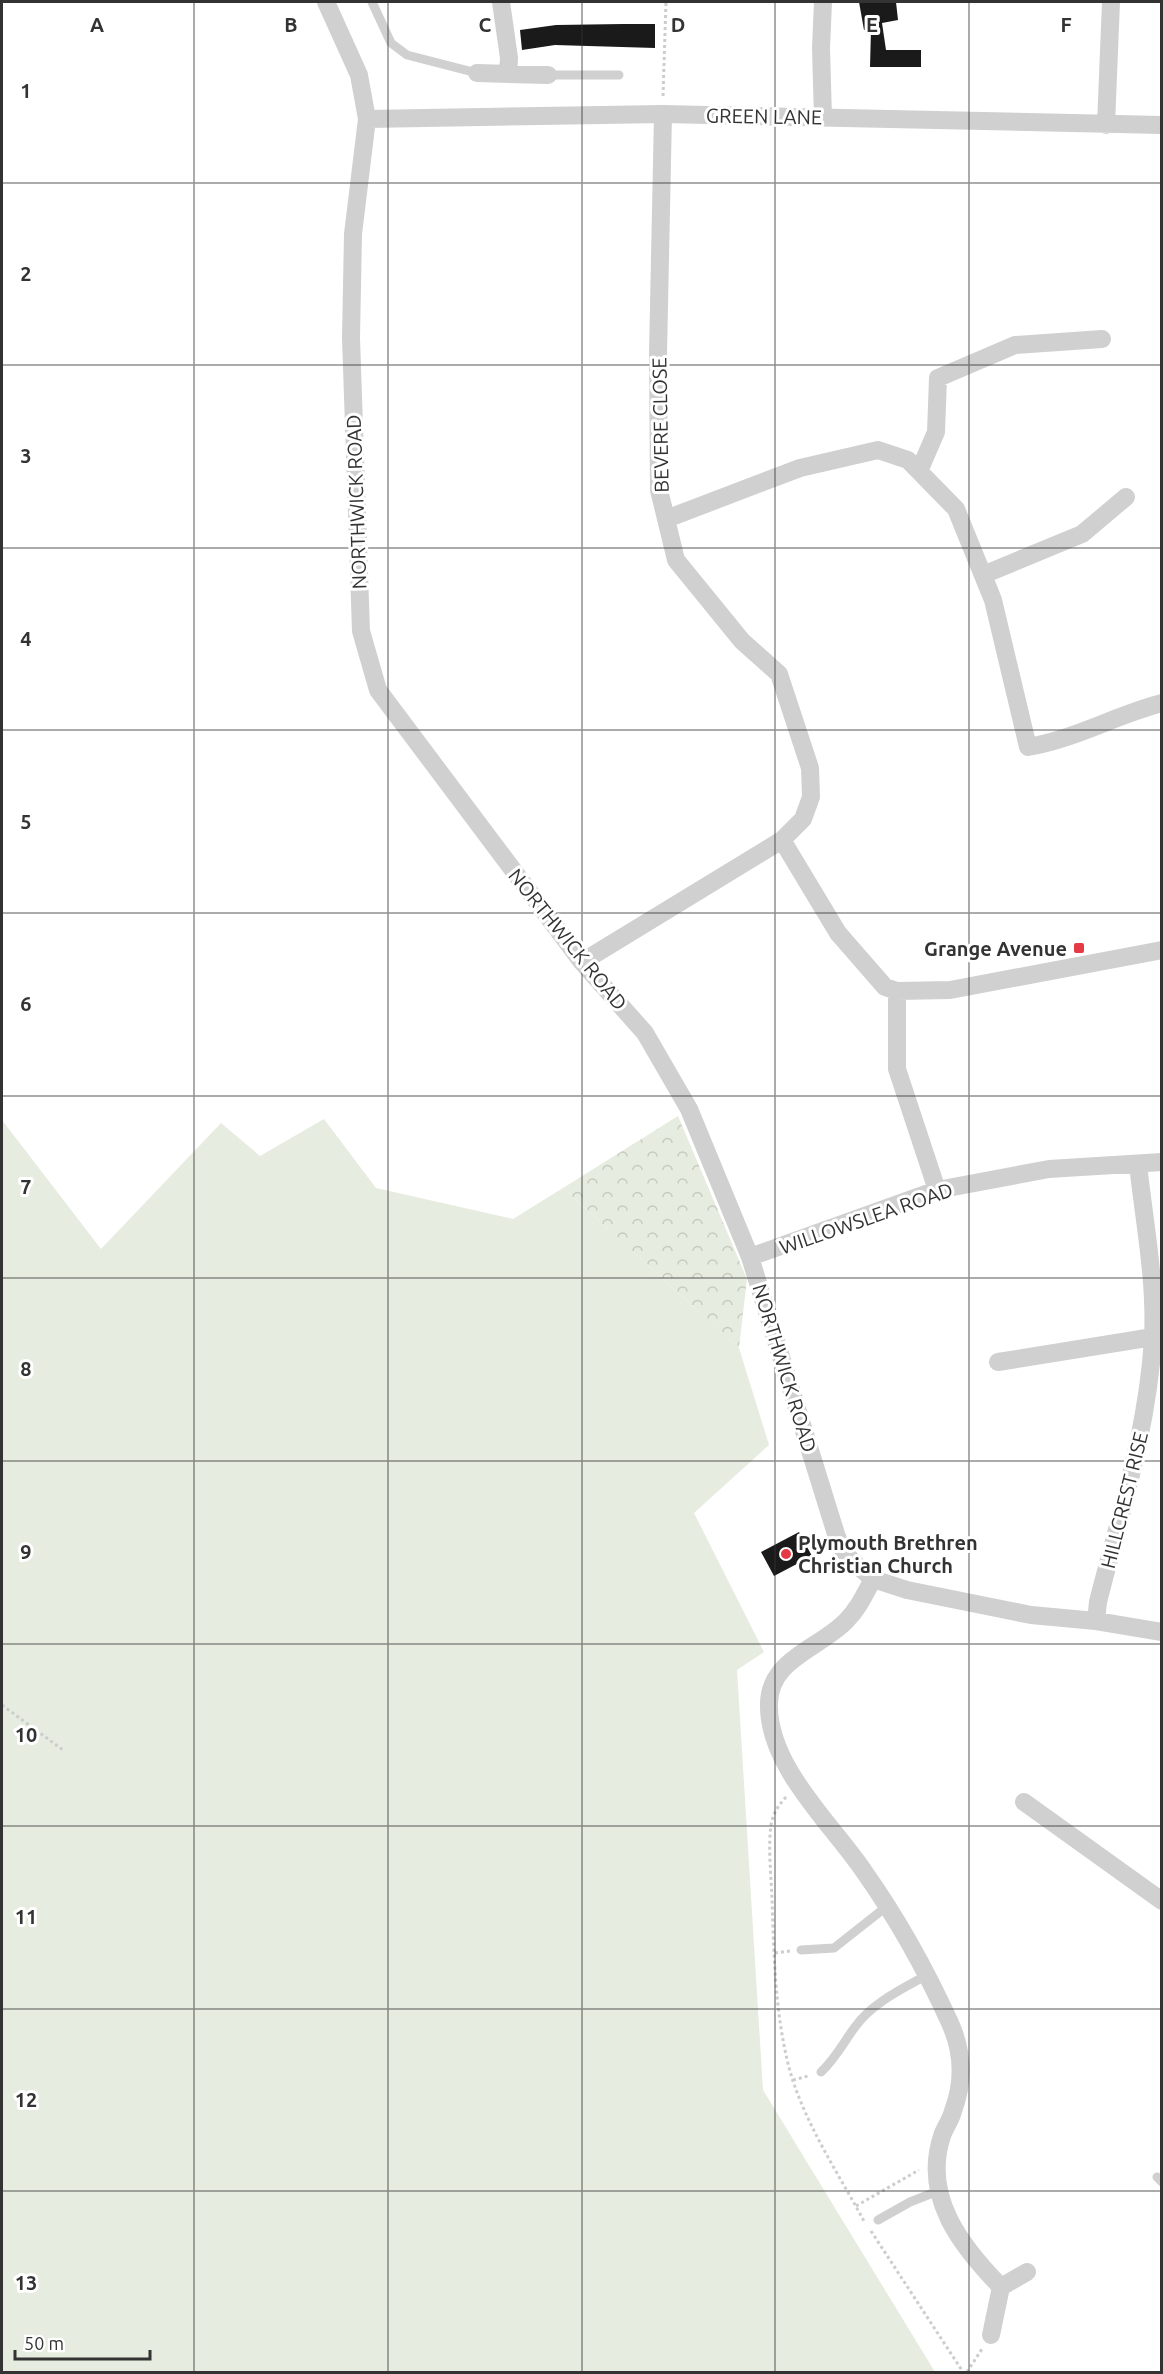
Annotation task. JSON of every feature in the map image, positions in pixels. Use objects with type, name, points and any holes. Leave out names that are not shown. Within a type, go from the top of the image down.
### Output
[{"type":"street","name":"NORTHWICK ROAD","points":[[326,2],[359,75],[367,119],[353,234],[351,338],[361,631],[378,690],[582,962],[645,1033],[689,1109],[750,1257],[839,1540],[852,1561],[873,1579],[907,1590],[1031,1615],[1096,1621],[1161,1632]]},
{"type":"street","points":[[501,2],[509,58],[508,74]]},
{"type":"street","points":[[823,2],[821,48],[823,118]]},
{"type":"street","points":[[1106,124],[1111,2]]},
{"type":"street","points":[[477,73],[548,75]]},
{"type":"street","name":"GREEN LANE","points":[[367,119],[663,114],[1161,125]]},
{"type":"street","name":"BEVERE CLOSE","points":[[582,962],[782,840],[802,819],[811,797],[810,768],[779,674],[742,641],[676,560],[666,519],[659,478],[663,114]]},
{"type":"street","points":[[920,469],[936,432],[938,378],[1015,345],[1102,339]]},
{"type":"street","points":[[666,519],[800,468],[878,450],[908,460],[920,469],[956,509],[993,600],[1028,747],[1058,742],[1107,720],[1161,702]]},
{"type":"street","points":[[983,575],[1082,534],[1126,497]]},
{"type":"street","points":[[782,840],[838,933],[885,987],[897,991],[950,990],[1161,950]]},
{"type":"street","points":[[897,991],[897,1069],[937,1190]]},
{"type":"street","name":"WILLOWSLEA ROAD","points":[[750,1257],[937,1190],[1049,1169],[1161,1162]]},
{"type":"street","name":"HILLCREST RISE","points":[[1096,1621],[1098,1602],[1146,1412],[1155,1387],[1153,1293],[1138,1164]]},
{"type":"street","points":[[998,1362],[1153,1337]]},
{"type":"street","points":[[873,1579],[860,1604],[846,1621],[823,1641],[796,1655],[776,1678],[769,1701],[771,1727],[780,1754],[864,1871],[912,1946],[952,2026],[962,2068],[960,2089],[942,2136],[936,2169],[938,2191],[950,2223],[968,2252],[1001,2287]]},
{"type":"street","points":[[1024,1802],[1161,1901]]},
{"type":"street","points":[[991,2335],[1001,2287],[1027,2272]]},
{"type":"lane","points":[[372,2],[391,42],[407,55],[477,73]]},
{"type":"lane","points":[[548,75],[619,75]]},
{"type":"lane","points":[[801,1950],[834,1948],[886,1907]]},
{"type":"lane","points":[[821,2072],[836,2058],[856,2025],[887,1998],[927,1975]]},
{"type":"lane","points":[[878,2220],[910,2202],[938,2191]]},
{"type":"path","points":[[663,114],[666,2]]},
{"type":"path","points":[[2,1705],[63,1750]]},
{"type":"path","points":[[799,1783],[777,1808],[771,1825],[774,1942],[785,2049],[793,2080],[807,2115],[856,2206],[965,2373],[991,2335]]},
{"type":"path","points":[[856,2206],[921,2169],[936,2169]]},
{"type":"green space","points":[[678,1116],[747,1279],[739,1348],[563,1188]]},
{"type":"green space","points":[[324,1119],[376,1188],[513,1219],[563,1188],[739,1348],[769,1445],[694,1513],[764,1652],[737,1670],[763,2090],[935,2372],[2,2372],[2,1120],[101,1249],[221,1123],[260,1156]]},
{"type":"building","points":[[859,2],[896,2],[898,20],[882,23],[886,50],[921,50],[921,67],[870,67],[871,29],[864,30]]},
{"type":"building","points":[[655,24],[655,48],[555,45],[522,50],[520,30],[556,25]]},
{"type":"building","name":"Plymouth Brethren Christian Church","points":[[799,1532],[812,1556],[774,1576],[761,1552]]},
{"type":"place","name":"Grange Avenue","points":[[1079,948]]},
{"type":"place","name":"Plymouth Brethren Christian Church","points":[[786,1554]]}]
